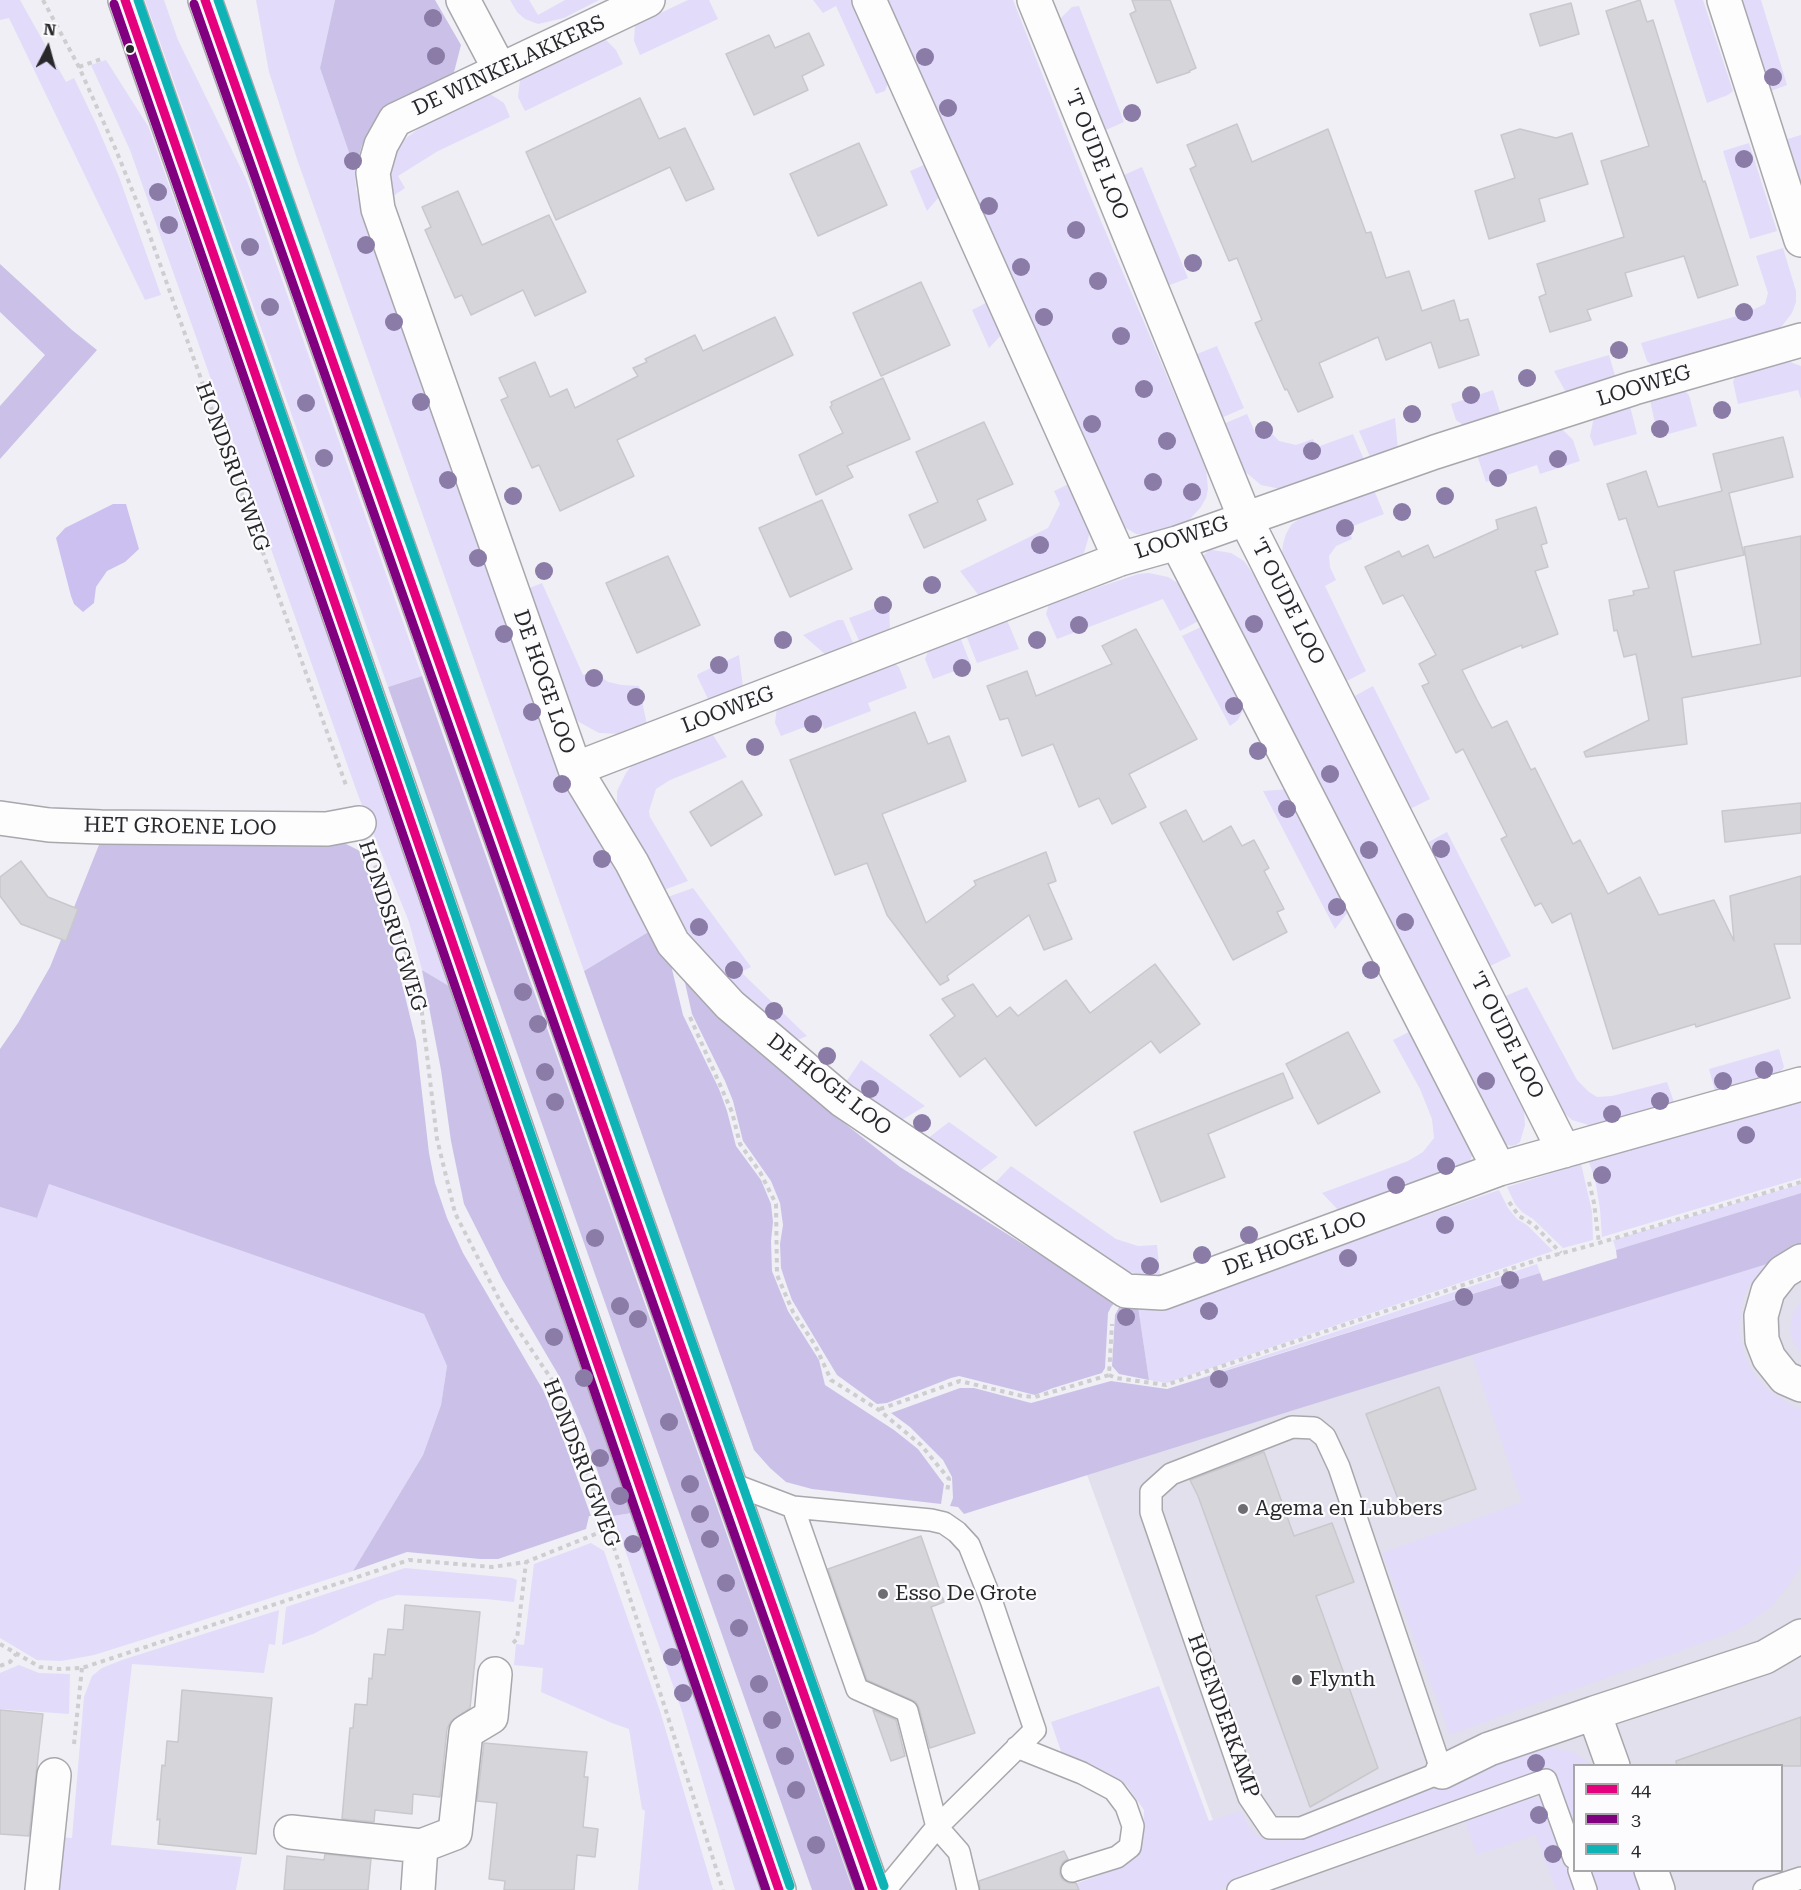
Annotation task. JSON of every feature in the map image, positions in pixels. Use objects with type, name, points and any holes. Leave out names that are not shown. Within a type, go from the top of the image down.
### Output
[{"type":"main road","points":[[125,0],[386,747],[779,1890]]},
{"type":"main road","points":[[205,0],[873,1890]]},
{"type":"street","points":[[463,0],[500,70]]},
{"type":"street","name":"DE WINKELAKKERS","points":[[381,145],[395,120],[648,0]]},
{"type":"street","points":[[869,0],[1120,559]]},
{"type":"street","name":"'T OUDE LOO","points":[[1034,0],[1245,518],[1572,1149]]},
{"type":"street","points":[[1724,0],[1801,240]]},
{"type":"street","name":"DE HOGE LOO","points":[[381,145],[373,173],[378,209],[575,769],[632,862],[673,943],[730,1005],[842,1100],[1126,1292],[1162,1293],[1497,1170],[1801,1084]]},
{"type":"street","name":"LOOWEG","points":[[575,769],[1120,559],[1177,543],[1435,452],[1634,388],[1801,340]]},
{"type":"street","points":[[1177,543],[1497,1170]]},
{"type":"street","name":"HET GROENE LOO","points":[[0,818],[48,825],[101,827],[327,829],[359,823]]},
{"type":"street","points":[[1801,1261],[1783,1272],[1768,1292],[1761,1316],[1762,1340],[1769,1359],[1785,1377],[1801,1386]]},
{"type":"street","name":"HOENDERKAMP","points":[[1442,1773],[1490,1749],[1765,1657],[1801,1636]]},
{"type":"street","points":[[291,1832],[422,1846],[455,1833],[466,1732],[491,1717],[495,1674]]},
{"type":"street","points":[[1594,1713],[1612,1764]]},
{"type":"street","points":[[42,1890],[54,1775]]},
{"type":"street","points":[[418,1890],[422,1846]]},
{"type":"street","points":[[1652,1872],[1658,1890]]},
{"type":"lane","name":"HOENDERKAMP","points":[[1292,1427],[1314,1428],[1325,1437],[1339,1467],[1442,1773],[1301,1828],[1270,1828],[1249,1797],[1151,1512],[1151,1492],[1171,1474],[1292,1427]]},
{"type":"lane","points":[[728,1482],[793,1507],[944,1523],[957,1532],[969,1545],[991,1600],[1035,1730],[937,1827],[885,1890]]},
{"type":"lane","points":[[793,1507],[857,1689],[907,1711],[937,1827],[959,1852],[968,1890]]},
{"type":"lane","points":[[1017,1747],[1082,1773],[1114,1790],[1126,1806],[1133,1826],[1130,1847],[1117,1857],[1072,1871]]},
{"type":"lane","points":[[1238,1890],[1545,1780],[1573,1853]]},
{"type":"lane","points":[[1289,1890],[1302,1867]]},
{"type":"lane","points":[[1580,1872],[1586,1890]]},
{"type":"lane","points":[[1764,1890],[1801,1878]]},
{"type":"path","name":"HONDSRUGWEG","points":[[43,0],[80,67],[145,222],[359,823],[385,889],[404,946],[422,1013],[437,1139],[455,1213],[504,1309],[552,1380],[608,1528],[723,1890]]},
{"type":"path","points":[[80,67],[101,59]]},
{"type":"path","points":[[688,1015],[732,1112],[740,1144],[760,1172],[776,1204],[777,1275],[793,1312],[815,1345],[831,1380],[879,1410],[921,1445],[949,1479],[944,1523]]},
{"type":"path","points":[[1572,1149],[1594,1203],[1599,1244]]},
{"type":"path","points":[[1497,1170],[1511,1207],[1519,1216],[1534,1225],[1561,1254]]},
{"type":"path","points":[[879,1410],[960,1382],[1035,1397],[1109,1375],[1166,1385],[1537,1260],[1599,1244],[1801,1182]]},
{"type":"path","points":[[1109,1375],[1113,1311],[1126,1292]]},
{"type":"path","points":[[0,1644],[40,1667],[82,1668],[409,1560],[492,1567],[526,1562],[608,1528]]},
{"type":"path","points":[[495,1674],[517,1639],[526,1562]]},
{"type":"path","points":[[0,1666],[10,1662],[16,1654]]},
{"type":"path","points":[[54,1775],[68,1766],[73,1746],[82,1668]]},
{"type":"shaded area","points":[[0,0],[20,0],[66,82],[74,78],[119,177],[161,295],[145,300],[9,18],[0,20]]},
{"type":"shaded area","points":[[145,0],[164,0],[178,40],[247,181],[422,676],[388,687]]},
{"type":"shaded area","points":[[256,0],[335,0],[320,68],[355,170],[356,189],[364,214],[575,798],[650,931],[584,971],[297,159],[269,72]]},
{"type":"shaded area","points":[[335,0],[435,0],[461,45],[453,76],[373,128],[362,145],[355,170],[320,68]]},
{"type":"shaded area","points":[[510,0],[529,0],[538,15],[565,0],[599,0],[564,18],[538,24],[525,19],[517,12]]},
{"type":"shaded area","points":[[688,0],[709,0],[718,19],[640,55],[634,41],[635,25]]},
{"type":"shaded area","points":[[813,0],[859,0],[891,74],[885,91],[876,94],[836,6],[823,13]]},
{"type":"shaded area","points":[[883,0],[1013,0],[1087,188],[1206,468],[1208,489],[1206,498],[1189,520],[1158,533],[1146,535],[1136,534],[1121,525]]},
{"type":"shaded area","points":[[1674,0],[1703,0],[1733,91],[1728,95],[1707,103]]},
{"type":"shaded area","points":[[1735,0],[1761,0],[1787,85],[1765,93]]},
{"type":"shaded area","points":[[1079,6],[1124,122],[1099,133],[1055,24],[1072,7]]},
{"type":"shaded area","points":[[605,39],[616,50],[623,64],[525,111],[518,97],[520,80]]},
{"type":"shaded area","points":[[106,60],[148,126],[454,989],[422,970],[409,922],[358,795],[130,150],[91,65]]},
{"type":"shaded area","points":[[490,94],[504,103],[510,117],[438,151],[398,176],[405,188],[390,198],[389,160],[401,142],[422,126]]},
{"type":"shaded area","points":[[1801,135],[1801,204],[1781,141]]},
{"type":"shaded area","points":[[1749,143],[1777,231],[1750,239],[1723,151]]},
{"type":"shaded area","points":[[931,162],[944,191],[927,211],[910,171]]},
{"type":"shaded area","points":[[1142,167],[1188,278],[1170,285],[1161,285],[1117,178]]},
{"type":"shaded area","points":[[1783,248],[1796,291],[1796,302],[1792,313],[1778,331],[1655,368],[1647,361],[1641,343],[1744,314],[1765,304],[1768,293],[1756,256]]},
{"type":"shaded area","points":[[0,264],[97,350],[0,459],[0,406],[45,355],[0,312]]},
{"type":"shaded area","points":[[992,300],[1006,330],[989,348],[972,310]]},
{"type":"shaded area","points":[[1217,346],[1244,408],[1219,419],[1192,356]]},
{"type":"shaded area","points":[[1609,355],[1616,379],[1567,394],[1554,371]]},
{"type":"shaded area","points":[[1790,362],[1801,366],[1801,399],[1798,390],[1738,404],[1733,382],[1735,376],[1772,364]]},
{"type":"shaded area","points":[[1493,390],[1501,415],[1466,427],[1456,420],[1451,404]]},
{"type":"shaded area","points":[[1684,390],[1689,395],[1697,426],[1658,437],[1650,400]]},
{"type":"shaded area","points":[[1630,406],[1637,434],[1594,446],[1590,436],[1594,417]]},
{"type":"shaded area","points":[[1247,414],[1255,432],[1266,427],[1279,441],[1296,445],[1313,439],[1315,445],[1320,446],[1353,434],[1365,462],[1281,489],[1261,485],[1242,469],[1221,425]]},
{"type":"shaded area","points":[[1395,418],[1398,450],[1371,459],[1359,431]]},
{"type":"shaded area","points":[[1561,428],[1573,440],[1580,461],[1540,474],[1537,465],[1486,482],[1477,455]]},
{"type":"shaded area","points":[[1073,482],[1090,532],[1084,553],[1079,559],[980,597],[960,571],[1048,528],[1060,504],[1054,491]]},
{"type":"shaded area","points":[[1374,490],[1384,514],[1348,528],[1352,539],[1336,546],[1329,556],[1330,567],[1336,580],[1325,586],[1366,671],[1343,683],[1282,555],[1283,544],[1291,525],[1304,515]]},
{"type":"shaded area","points":[[113,504],[126,504],[139,549],[125,562],[107,571],[96,587],[94,603],[83,612],[74,604],[71,596],[56,538],[65,528]]},
{"type":"shaded area","points":[[1212,550],[1231,553],[1244,561],[1256,578],[1521,1099],[1525,1125],[1520,1142],[1516,1145],[1504,1144],[1201,558]]},
{"type":"shaded area","points":[[1149,573],[1168,577],[1179,584],[1202,619],[1180,631],[1163,599],[1057,639],[1046,614],[1049,604],[1138,574]]},
{"type":"shaded area","points":[[542,583],[583,675],[593,671],[608,682],[639,686],[647,725],[622,734],[599,733],[579,722],[570,711],[527,589]]},
{"type":"shaded area","points":[[889,603],[890,630],[860,643],[849,618]]},
{"type":"shaded area","points":[[843,620],[854,645],[826,655],[803,635]]},
{"type":"shaded area","points":[[1007,620],[1019,649],[977,663],[966,635]]},
{"type":"shaded area","points":[[1205,625],[1246,704],[1238,720],[1230,726],[1182,636]]},
{"type":"shaded area","points":[[960,637],[971,665],[933,679],[925,659],[929,649]]},
{"type":"shaded area","points":[[739,655],[743,687],[709,701],[698,674]]},
{"type":"shaded area","points":[[892,662],[899,667],[907,688],[868,703],[871,711],[824,729],[820,721],[781,736],[775,723],[777,707]]},
{"type":"shaded area","points":[[422,676],[853,1890],[812,1890],[388,687]]},
{"type":"shaded area","points":[[1373,686],[1430,799],[1408,810],[1351,698]]},
{"type":"shaded area","points":[[711,732],[727,757],[670,780],[656,789],[649,811],[650,817],[688,881],[661,891],[617,808],[617,791],[633,764]]},
{"type":"shaded area","points":[[1289,789],[1351,908],[1335,929],[1263,791]]},
{"type":"shaded area","points":[[1447,832],[1511,956],[1488,967],[1425,844]]},
{"type":"shaded area","points":[[103,835],[342,842],[360,851],[391,939],[416,1041],[429,1153],[435,1183],[447,1218],[463,1253],[543,1390],[591,1516],[589,1516],[586,1529],[498,1559],[407,1552],[353,1571],[423,1455],[441,1405],[447,1366],[424,1314],[49,1184],[37,1218],[0,1207],[0,1049],[18,1023],[50,967]]},
{"type":"shaded area","points":[[693,888],[751,967],[741,972],[807,1036],[793,1042],[714,967],[665,898]]},
{"type":"shaded area","points":[[650,931],[670,961],[683,1015],[719,1089],[736,1146],[761,1180],[771,1204],[772,1271],[788,1311],[819,1360],[825,1385],[894,1430],[918,1449],[944,1484],[941,1504],[812,1489],[786,1482],[754,1450],[584,971]]},
{"type":"shaded area","points":[[422,970],[454,989],[638,1512],[613,1516],[586,1438],[562,1381],[502,1279],[464,1204]]},
{"type":"shaded area","points":[[683,974],[702,999],[753,1048],[900,1167],[1103,1294],[1117,1300],[1108,1313],[1105,1368],[1102,1373],[1035,1395],[959,1376],[887,1403],[877,1404],[837,1375],[792,1300],[781,1268],[780,1244],[783,1225],[780,1203],[771,1181],[743,1141],[733,1101],[725,1081],[692,1014]]},
{"type":"shaded area","points":[[1527,987],[1577,1080],[1589,1092],[1597,1097],[1612,1096],[1667,1082],[1675,1105],[1592,1126],[1572,1120],[1558,1107],[1503,997]]},
{"type":"shaded area","points":[[1413,1030],[1473,1153],[1470,1161],[1466,1166],[1341,1213],[1322,1193],[1408,1161],[1423,1152],[1434,1138],[1432,1119],[1420,1089],[1393,1040]]},
{"type":"shaded area","points":[[1779,1049],[1784,1067],[1781,1071],[1782,1075],[1716,1094],[1709,1069]]},
{"type":"shaded area","points":[[861,1060],[925,1106],[897,1123],[844,1085]]},
{"type":"shaded area","points":[[1801,1101],[1801,1178],[1602,1237],[1595,1179],[1589,1162]]},
{"type":"shaded area","points":[[949,1122],[998,1157],[973,1176],[923,1142]]},
{"type":"shaded area","points":[[1581,1164],[1592,1211],[1593,1240],[1563,1248],[1533,1219],[1522,1212],[1515,1204],[1507,1187]]},
{"type":"shaded area","points":[[1011,1166],[1116,1239],[1138,1246],[1157,1245],[1160,1276],[1125,1271],[991,1187]]},
{"type":"shaded area","points":[[48,1183],[424,1314],[447,1366],[441,1405],[423,1455],[353,1571],[94,1655],[61,1661],[37,1660],[0,1638],[0,1207],[37,1218]]},
{"type":"shaded area","points":[[1801,1184],[1801,1193],[1616,1250],[1613,1240]]},
{"type":"shaded area","points":[[1499,1190],[1508,1208],[1517,1219],[1527,1225],[1553,1251],[1167,1383],[1149,1380],[1138,1306],[1176,1303]]},
{"type":"shaded area","points":[[1801,1193],[1801,1245],[1778,1255],[1767,1264],[964,1514],[958,1507],[950,1506],[953,1498],[952,1477],[943,1460],[910,1427],[891,1413],[960,1388],[974,1388],[1031,1403],[1111,1381],[1167,1389],[1540,1273],[1543,1281],[1617,1258],[1616,1250]]},
{"type":"shaded area","points":[[1801,1212],[1801,1890],[1193,1890],[1233,1875],[1086,1472]]},
{"type":"shaded area","points":[[1537,1264],[1540,1273],[1200,1378],[1228,1368]]},
{"type":"shaded area","points":[[1767,1264],[1747,1289],[1743,1300],[1739,1330],[1745,1356],[1752,1371],[1768,1390],[1801,1409],[1801,1565],[1788,1586],[1773,1605],[1746,1625],[1730,1633],[1450,1735],[1382,1553],[1522,1502],[1472,1356]]},
{"type":"shaded area","points":[[1122,1302],[1138,1306],[1149,1380],[1119,1374],[1112,1366],[1115,1315]]},
{"type":"shaded area","points":[[1801,1302],[1801,1352],[1793,1342],[1790,1329],[1792,1315]]},
{"type":"shaded area","points":[[638,1512],[770,1890],[735,1890],[682,1711],[613,1516]]},
{"type":"shaded area","points":[[591,1543],[604,1551],[660,1711],[713,1890],[638,1890],[645,1811],[642,1809],[629,1729],[541,1692],[543,1668],[514,1665],[516,1644],[524,1645],[534,1564]]},
{"type":"shaded area","points":[[405,1568],[512,1578],[517,1580],[514,1602],[397,1595],[378,1601],[313,1634],[282,1645],[286,1607]]},
{"type":"shaded area","points":[[279,1610],[275,1645],[269,1644],[264,1673],[132,1664],[111,1845],[242,1857],[236,1890],[49,1890],[57,1837],[72,1838],[84,1697],[92,1676],[102,1668],[122,1660]]},
{"type":"shaded area","points":[[19,1665],[39,1673],[70,1674],[69,1714],[0,1709],[0,1673]]},
{"type":"shaded area","points":[[1159,1686],[1209,1821],[1241,1811],[1256,1835],[1264,1839],[1284,1841],[1525,1754],[1551,1748],[1571,1751],[1590,1764],[1573,1764],[1573,1830],[1557,1785],[1498,1789],[1219,1890],[1066,1890],[1075,1884],[1122,1867],[1137,1854],[1143,1836],[1144,1810],[1127,1786],[1106,1773],[1079,1766],[1062,1754],[1051,1722]]},
{"type":"shaded area","points":[[1527,1797],[1541,1799],[1576,1890],[1556,1890],[1536,1835],[1477,1855],[1464,1819]]},
{"type":"shaded area","points":[[1588,1872],[1633,1872],[1640,1890],[1595,1890]]},
{"type":"building","points":[[1132,0],[1170,0],[1196,68],[1157,83],[1130,14],[1136,11]]},
{"type":"building","points":[[1640,0],[1647,22],[1653,20],[1703,182],[1705,181],[1738,285],[1698,298],[1684,256],[1625,273],[1632,296],[1587,310],[1591,320],[1550,332],[1539,297],[1546,294],[1537,264],[1624,237],[1601,161],[1649,146],[1606,11]]},
{"type":"building","points":[[1571,3],[1579,34],[1540,46],[1530,14]]},
{"type":"building","points":[[809,33],[824,65],[802,76],[808,90],[754,115],[726,54],[769,35],[775,48]]},
{"type":"building","points":[[640,98],[659,139],[685,128],[714,189],[686,201],[670,167],[556,220],[526,152]]},
{"type":"building","points":[[1237,124],[1252,162],[1328,129],[1366,233],[1371,232],[1386,278],[1409,271],[1422,311],[1454,300],[1460,321],[1468,319],[1479,355],[1439,368],[1431,342],[1386,360],[1378,337],[1319,363],[1333,397],[1298,412],[1287,389],[1285,390],[1255,323],[1262,320],[1237,258],[1229,261],[1190,169],[1196,166],[1187,145]]},
{"type":"building","points":[[1520,129],[1556,138],[1572,133],[1588,184],[1539,199],[1545,221],[1489,239],[1475,191],[1515,178],[1501,135]]},
{"type":"building","points":[[859,143],[887,205],[818,236],[790,174]]},
{"type":"building","points":[[458,191],[482,245],[549,215],[586,292],[535,316],[523,290],[471,315],[462,295],[455,298],[425,230],[431,227],[422,207]]},
{"type":"building","points":[[921,282],[950,345],[881,376],[853,313]]},
{"type":"building","points":[[775,317],[793,355],[617,440],[634,476],[560,511],[539,465],[532,468],[501,400],[508,397],[499,378],[535,362],[550,397],[567,389],[575,408],[638,376],[633,368],[647,362],[645,359],[695,335],[703,351]]},
{"type":"building","points":[[883,378],[910,439],[847,466],[853,477],[816,495],[799,455],[843,433],[830,407],[831,402]]},
{"type":"building","points":[[984,422],[1013,484],[977,500],[986,520],[924,548],[909,515],[938,502],[916,452]]},
{"type":"building","points":[[1783,437],[1793,477],[1729,493],[1744,555],[1674,571],[1692,657],[1761,644],[1744,547],[1801,536],[1801,676],[1682,698],[1687,744],[1586,757],[1584,752],[1649,720],[1636,654],[1624,657],[1617,630],[1614,631],[1609,600],[1634,595],[1633,591],[1649,588],[1626,518],[1619,520],[1607,484],[1646,471],[1658,507],[1722,491],[1713,454]]},
{"type":"building","points":[[822,500],[852,569],[790,597],[759,528]]},
{"type":"building","points":[[1536,507],[1547,543],[1541,545],[1548,567],[1535,571],[1558,634],[1522,648],[1522,645],[1462,670],[1477,700],[1492,728],[1507,721],[1531,770],[1535,768],[1573,844],[1580,840],[1608,894],[1640,877],[1659,915],[1714,900],[1734,941],[1730,896],[1801,876],[1801,944],[1774,944],[1790,998],[1696,1027],[1695,1024],[1613,1049],[1571,913],[1552,923],[1541,903],[1535,906],[1501,839],[1507,836],[1463,749],[1456,753],[1422,686],[1429,683],[1419,664],[1436,655],[1403,595],[1383,604],[1365,567],[1399,551],[1402,557],[1428,545],[1434,558],[1498,529],[1496,520]]},
{"type":"building","points":[[668,556],[700,625],[637,653],[606,583]]},
{"type":"building","points":[[1136,629],[1197,739],[1129,774],[1146,807],[1112,824],[1099,798],[1079,807],[1053,744],[1022,756],[1008,718],[1000,720],[987,686],[1027,671],[1036,696],[1112,664],[1102,646]]},
{"type":"building","points":[[915,712],[928,744],[949,736],[966,781],[882,814],[926,923],[976,885],[974,881],[1046,852],[1056,881],[1048,884],[1072,939],[1044,950],[1029,915],[947,976],[949,980],[940,985],[887,915],[867,863],[835,875],[790,760]]},
{"type":"building","points":[[742,781],[762,815],[711,846],[690,812]]},
{"type":"building","points":[[1801,803],[1801,833],[1725,842],[1722,811]]},
{"type":"building","points":[[1186,810],[1203,842],[1231,826],[1242,846],[1254,840],[1269,868],[1264,871],[1284,909],[1277,912],[1287,932],[1233,960],[1160,823]]},
{"type":"building","points":[[21,861],[48,897],[78,909],[66,941],[21,924],[0,896],[0,877]]},
{"type":"building","points":[[1155,964],[1200,1024],[1160,1053],[1151,1041],[1036,1126],[985,1058],[960,1077],[930,1035],[955,1016],[942,999],[973,984],[997,1017],[1010,1007],[1018,1016],[1066,980],[1090,1013]]},
{"type":"building","points":[[1348,1032],[1380,1092],[1318,1124],[1286,1064]]},
{"type":"building","points":[[1283,1073],[1293,1098],[1208,1134],[1225,1177],[1161,1202],[1134,1132]]},
{"type":"building","points":[[1439,1387],[1476,1489],[1404,1515],[1366,1414]]},
{"type":"building","points":[[1264,1452],[1294,1536],[1332,1523],[1354,1582],[1316,1596],[1378,1768],[1310,1807],[1198,1496],[1190,1480]]},
{"type":"building","points":[[921,1536],[944,1602],[931,1607],[975,1733],[930,1748],[916,1702],[867,1680],[828,1569]]},
{"type":"building","points":[[405,1605],[480,1612],[470,1708],[451,1721],[447,1729],[440,1797],[413,1794],[412,1814],[375,1810],[374,1822],[342,1819],[350,1728],[353,1728],[355,1704],[367,1705],[374,1654],[385,1655],[388,1629],[403,1630]]},
{"type":"building","points":[[182,1690],[272,1698],[256,1854],[158,1844],[160,1819],[157,1820],[162,1765],[165,1766],[167,1741],[178,1742]]},
{"type":"building","points":[[0,1710],[43,1714],[29,1836],[0,1834]]},
{"type":"building","points":[[873,1710],[896,1720],[905,1756],[891,1761]]},
{"type":"building","points":[[1801,1717],[1801,1766],[1677,1764],[1676,1761]]},
{"type":"building","points":[[484,1743],[587,1752],[584,1777],[588,1777],[583,1827],[598,1829],[595,1857],[577,1855],[574,1890],[504,1890],[505,1881],[489,1879],[497,1803],[477,1801]]},
{"type":"building","points":[[1064,1851],[1068,1859],[1060,1868],[1060,1875],[1069,1883],[1076,1883],[1079,1890],[980,1890],[979,1881]]},
{"type":"building","points":[[325,1854],[371,1859],[368,1890],[284,1890],[287,1856],[324,1860]]},
{"type":"transit line","name":"44","points":[[125,0],[779,1890]]},
{"type":"transit line","name":"4","points":[[138,0],[790,1886]]},
{"type":"transit line","name":"44","points":[[205,0],[873,1890]]},
{"type":"transit line","name":"4","points":[[218,0],[884,1886]]},
{"type":"transit line","name":"3","points":[[114,4],[766,1890]]},
{"type":"transit line","name":"3","points":[[194,4],[860,1890]]},
{"type":"place","name":"Agema en Lubbers","points":[[1243,1509]]},
{"type":"place","name":"Esso De Grote","points":[[883,1594]]},
{"type":"place","name":"Flynth","points":[[1297,1680]]}]
